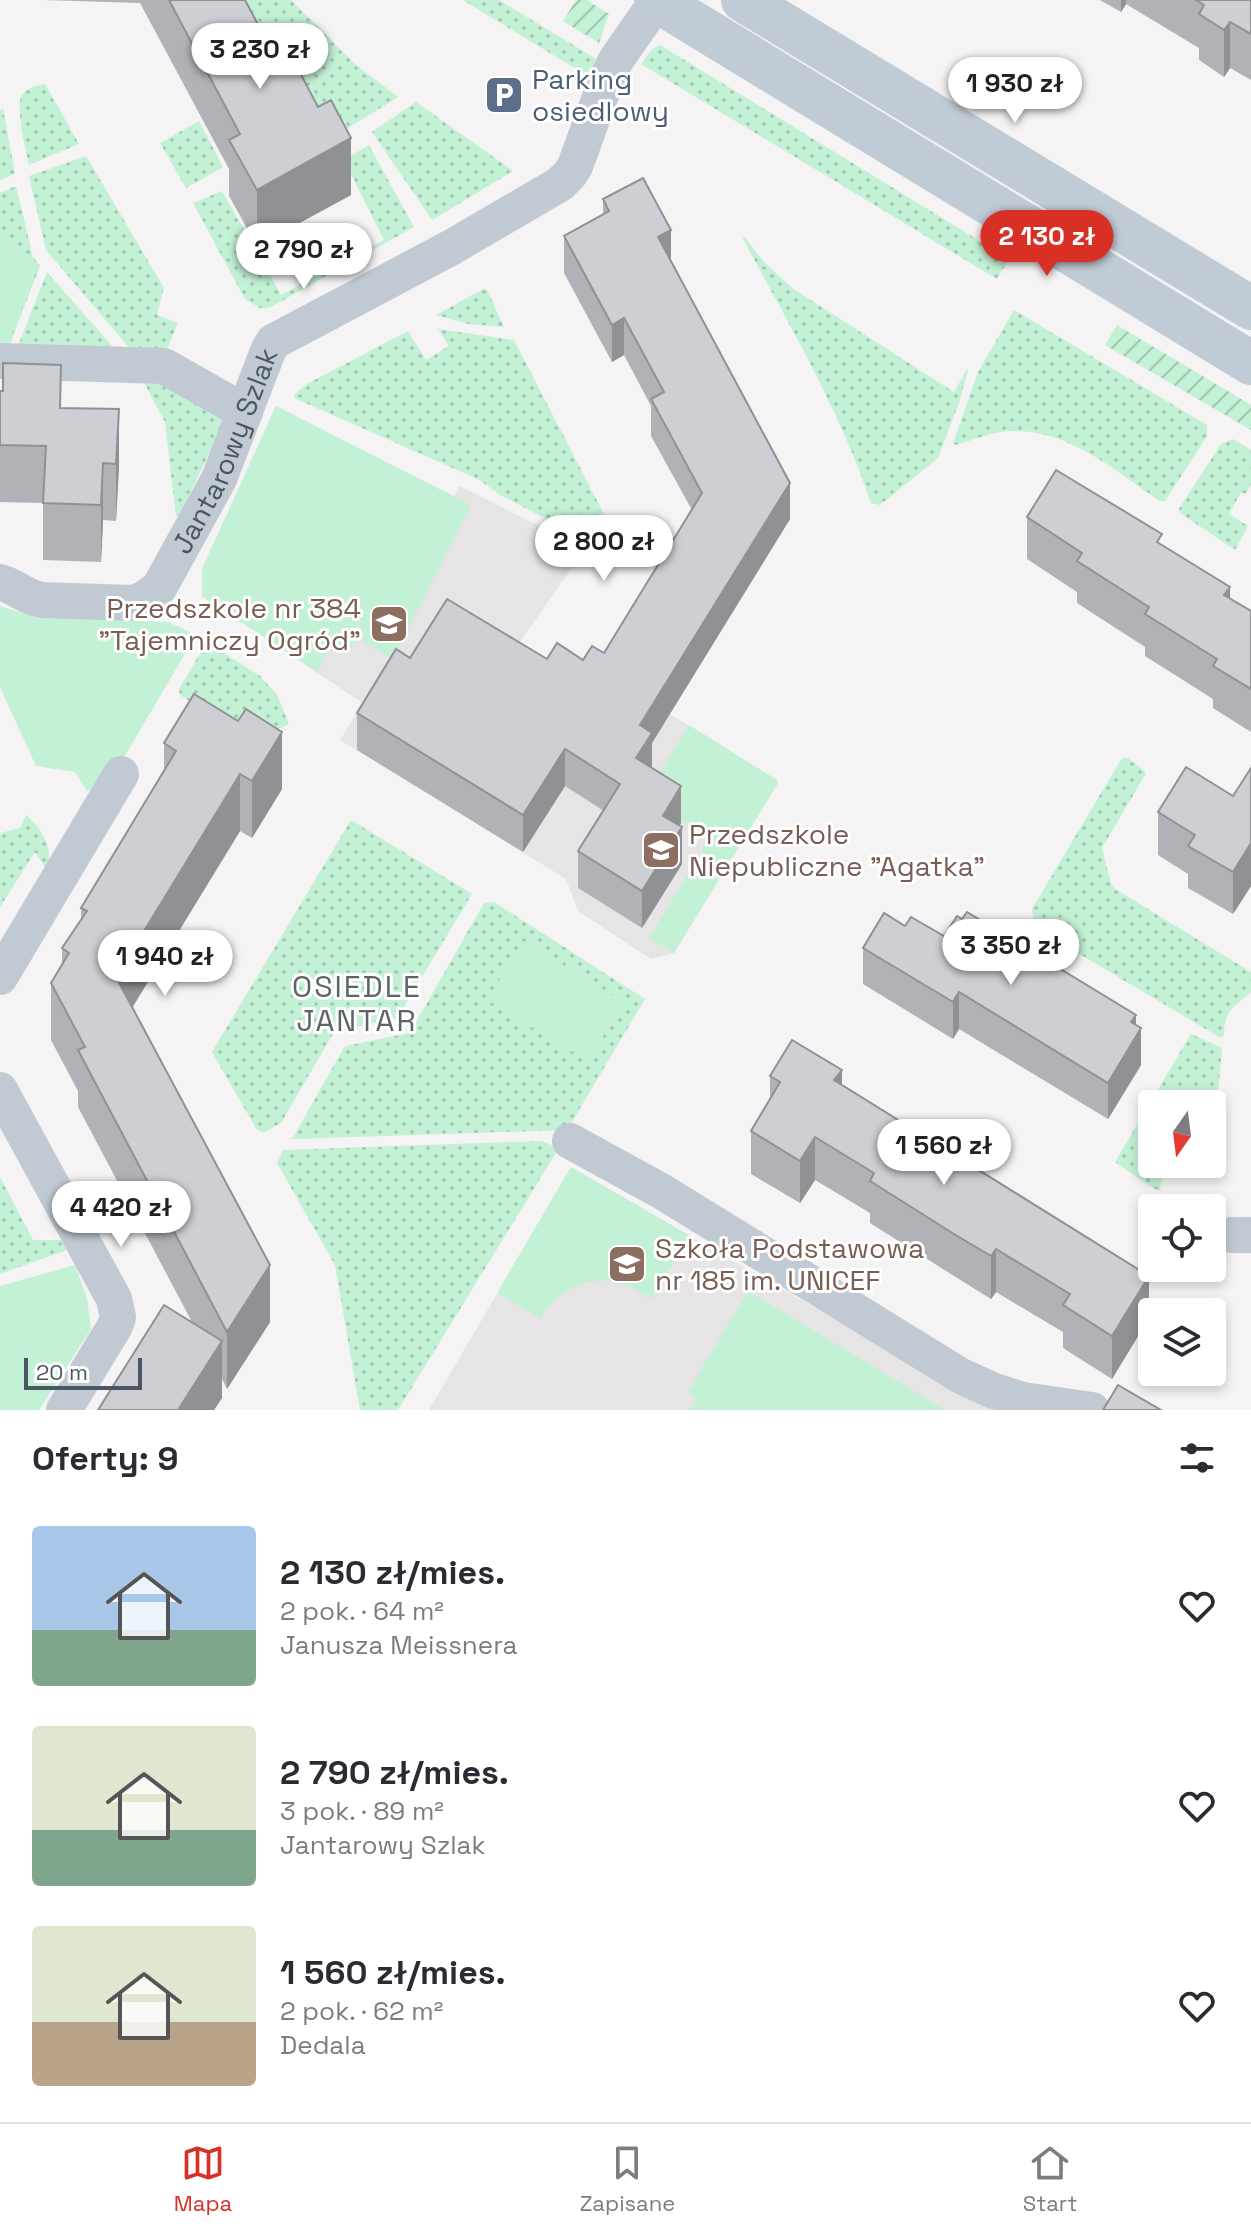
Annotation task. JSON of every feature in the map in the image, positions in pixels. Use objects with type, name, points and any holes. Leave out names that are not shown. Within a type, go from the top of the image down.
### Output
[{"type":"street","points":[[657,0],[1251,363]]},
{"type":"street","name":"Jantarowy Szlak","points":[[0,582],[42,600],[133,603],[159,588],[219,479],[268,351],[278,338],[485,229],[548,192],[570,174],[616,60],[657,0]]},
{"type":"street","points":[[743,0],[1251,308]]},
{"type":"street","points":[[0,361],[164,366],[245,412]]},
{"type":"street","points":[[0,977],[121,774]]},
{"type":"street","points":[[0,1090],[114,1299],[118,1317],[64,1410]]},
{"type":"street","points":[[570,1141],[661,1191],[961,1376],[1023,1400],[1050,1407],[1092,1410]]},
{"type":"shaded area","name":"Przedszkole nr 384 \"Tajemniczy Ogród\"","points":[[276,406],[453,497],[460,486],[585,549],[512,653],[582,797],[620,821],[640,762],[670,714],[777,780],[674,953],[651,959],[578,911],[566,879],[340,740],[363,703],[202,596],[202,569]]},
{"type":"shaded area","name":"Szkoła Podstawowa nr 185 im. UNICEF","points":[[571,1167],[992,1410],[429,1410]]},
{"type":"green space","points":[[235,0],[291,0],[355,64],[398,97],[326,142]]},
{"type":"green space","points":[[463,0],[499,0],[598,60],[591,78]]},
{"type":"green space","points":[[576,0],[587,0],[609,14],[599,43],[563,21]]},
{"type":"green space","points":[[660,45],[1009,259],[997,279],[641,64],[652,49]]},
{"type":"green space","points":[[45,84],[79,144],[29,165],[20,101],[27,90]]},
{"type":"green space","points":[[416,102],[513,171],[432,220],[372,132]]},
{"type":"green space","points":[[3,108],[15,174],[0,180],[0,110]]},
{"type":"green space","points":[[199,121],[223,167],[186,188],[160,143]]},
{"type":"green space","points":[[369,145],[414,227],[269,308],[260,308],[245,299],[193,203],[222,191],[281,295],[384,240],[344,160]]},
{"type":"green space","points":[[86,156],[164,288],[157,315],[178,323],[166,351],[137,357],[46,250],[29,176]]},
{"type":"green space","points":[[16,186],[33,257],[40,266],[5,352],[34,272],[0,234],[0,193]]},
{"type":"green space","points":[[0,234],[34,272],[5,352],[0,352]]},
{"type":"green space","points":[[744,236],[764,262],[792,288],[954,392],[969,366],[938,458],[880,505],[871,503],[829,401]]},
{"type":"green space","points":[[47,272],[119,354],[16,351]]},
{"type":"green space","points":[[483,289],[487,290],[504,327],[468,324],[436,315]]},
{"type":"green space","points":[[1014,310],[1207,425],[1207,436],[1165,501],[1160,501],[1090,454],[1052,437],[1010,431],[956,445],[953,443],[978,372]]},
{"type":"green space","points":[[1117,325],[1251,405],[1251,430],[1105,345]]},
{"type":"green space","points":[[438,329],[514,340],[608,522],[597,545],[500,495],[478,479],[294,398],[307,384],[408,331],[426,360],[449,346]]},
{"type":"green space","points":[[139,373],[229,412],[176,517],[165,422]]},
{"type":"green space","points":[[276,406],[471,505],[393,659],[357,638],[348,651],[333,642],[317,672],[202,596],[202,569]]},
{"type":"green space","points":[[1233,439],[1251,450],[1251,485],[1246,494],[1241,492],[1229,514],[1248,526],[1235,550],[1180,513],[1179,509],[1221,444]]},
{"type":"green space","points":[[0,606],[34,617],[168,622],[196,635],[113,776],[99,786],[87,791],[75,772],[36,766],[0,687]]},
{"type":"green space","points":[[207,642],[260,676],[277,695],[289,724],[253,742],[180,695],[179,689]]},
{"type":"green space","points":[[689,725],[778,783],[674,953],[649,938],[710,838],[645,797]]},
{"type":"green space","points":[[1122,758],[1128,758],[1145,771],[1145,775],[1102,848],[1111,884],[1251,972],[1251,992],[1228,1015],[1224,1036],[1219,1037],[1036,928],[1032,909]]},
{"type":"green space","points":[[26,815],[46,841],[49,873],[35,852],[0,907],[0,833],[20,828]]},
{"type":"green space","points":[[351,820],[472,894],[397,1018],[334,1032],[281,1123],[263,1133],[257,1130],[212,1052]]},
{"type":"green space","points":[[494,902],[645,999],[567,1130],[292,1139],[345,1046],[410,1033],[484,903]]},
{"type":"green space","points":[[524,941],[624,1002],[588,1061],[487,1000]]},
{"type":"green space","points":[[1191,1034],[1222,1048],[1218,1090],[1158,1090]]},
{"type":"green space","points":[[1138,1123],[1138,1178],[1115,1162]]},
{"type":"green space","points":[[541,1141],[559,1148],[398,1410],[360,1410],[335,1265],[277,1163],[283,1150]]},
{"type":"green space","points":[[571,1167],[690,1236],[651,1299],[616,1282],[590,1282],[578,1285],[557,1298],[540,1318],[497,1293]]},
{"type":"green space","points":[[0,1177],[33,1240],[62,1240],[67,1250],[0,1274]]},
{"type":"green space","points":[[1138,1178],[1161,1178],[1160,1191]]},
{"type":"green space","points":[[75,1265],[87,1298],[91,1329],[39,1410],[0,1410],[0,1286]]},
{"type":"green space","points":[[748,1291],[945,1410],[691,1410],[697,1399],[688,1392]]},
{"type":"building","points":[[169,0],[245,0],[272,51],[285,44],[318,107],[331,100],[351,138],[257,190],[229,140],[240,134]]},
{"type":"building","points":[[1196,0],[1251,0],[1251,34],[1230,22],[1224,30],[1199,14],[1204,5]]},
{"type":"building","points":[[643,178],[671,230],[658,237],[790,483],[640,725],[652,733],[636,758],[681,786],[663,816],[682,827],[642,891],[578,851],[620,784],[565,749],[523,815],[357,713],[396,649],[410,658],[447,599],[547,659],[557,643],[583,660],[592,646],[604,653],[702,493],[651,399],[664,392],[624,318],[612,325],[564,236],[609,211],[603,199]]},
{"type":"building","points":[[3,363],[61,365],[60,408],[119,409],[116,464],[103,463],[101,505],[43,503],[46,446],[0,445]]},
{"type":"building","points":[[1056,470],[1162,534],[1157,542],[1230,587],[1224,595],[1251,611],[1251,689],[1213,666],[1217,659],[1145,614],[1149,607],[1077,561],[1082,553],[1027,517]]},
{"type":"building","points":[[194,694],[238,721],[246,709],[282,732],[252,781],[240,774],[116,977],[270,1265],[227,1332],[78,1050],[85,1047],[51,983],[69,953],[62,948],[87,911],[81,908],[176,751],[164,743]]},
{"type":"building","points":[[1186,767],[1233,796],[1251,768],[1251,843],[1233,872],[1188,846],[1195,835],[1158,812]]},
{"type":"building","points":[[967,912],[1136,1015],[1131,1022],[1141,1028],[1108,1083],[959,992],[953,1002],[863,948],[884,913],[905,926],[911,917],[944,936],[957,916],[962,919]]},
{"type":"building","points":[[792,1040],[842,1070],[834,1080],[1138,1269],[1138,1282],[1145,1282],[1112,1336],[1063,1305],[1070,1294],[996,1249],[991,1256],[954,1234],[870,1181],[874,1173],[815,1137],[800,1161],[751,1131],[780,1082],[770,1076]]},
{"type":"building","points":[[164,1305],[222,1341],[178,1410],[98,1410]]},
{"type":"building","points":[[1118,1385],[1161,1410],[1103,1410]]},
{"type":"place","name":"Parking osiedlowy","points":[[504,95]]},
{"type":"place","name":"Przedszkole nr 384 \"Tajemniczy Ogród\"","points":[[389,624]]},
{"type":"place","name":"Przedszkole Niepubliczne \"Agatka\"","points":[[661,850]]},
{"type":"place","name":"Szkoła Podstawowa nr 185 im. UNICEF","points":[[627,1264]]},
{"type":"district","name":"OSIEDLE JANTAR","points":[[357,1003]]}]
